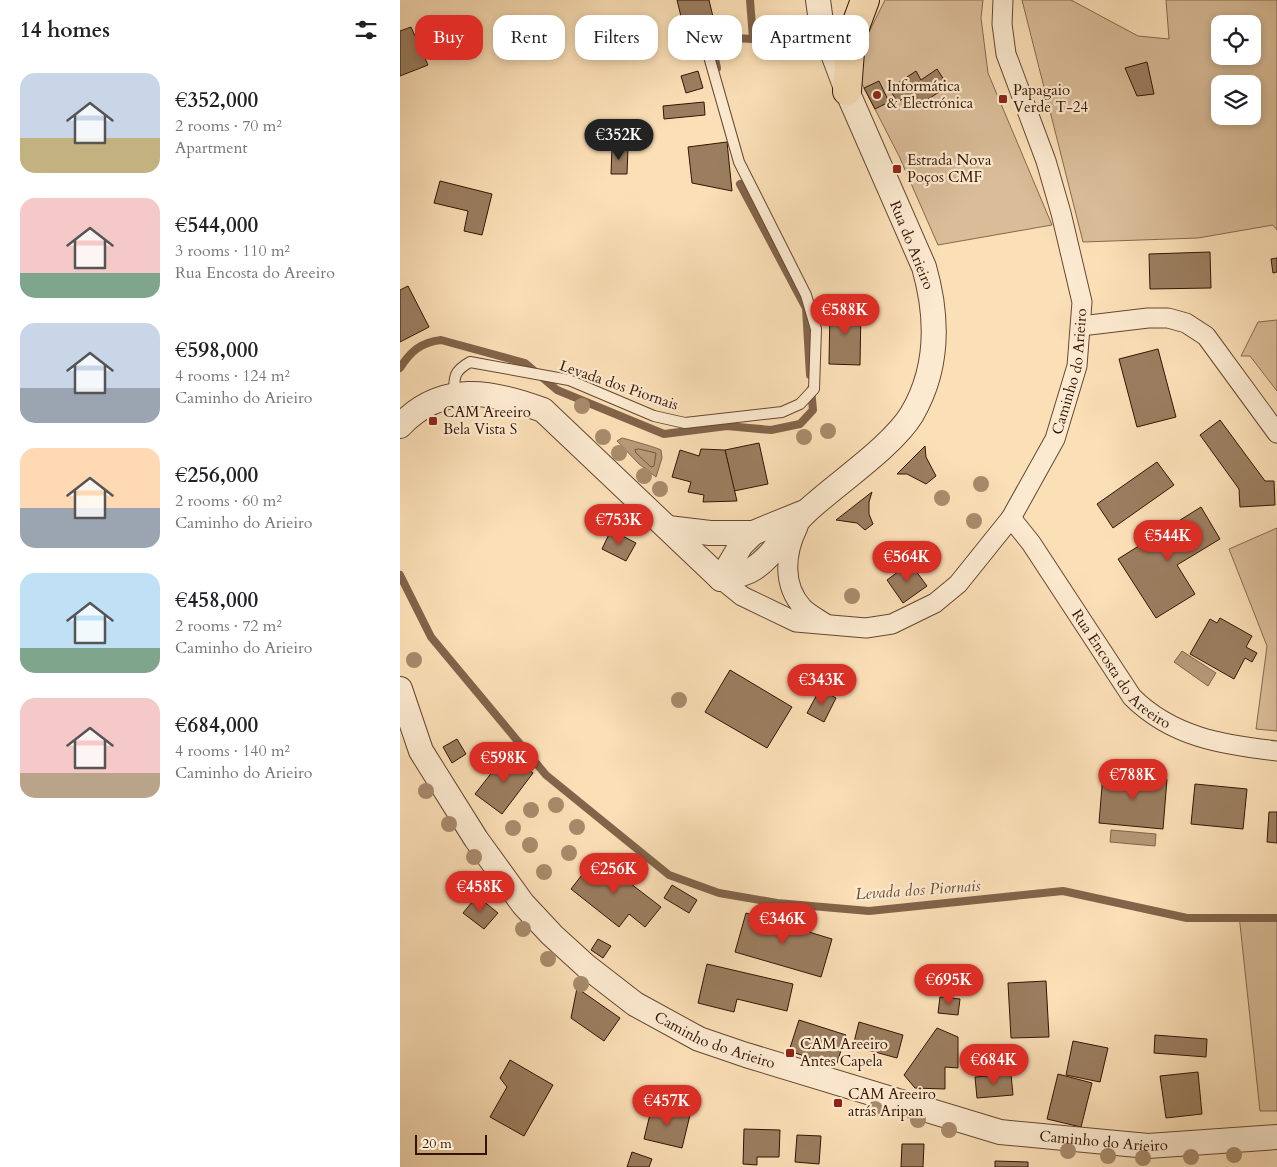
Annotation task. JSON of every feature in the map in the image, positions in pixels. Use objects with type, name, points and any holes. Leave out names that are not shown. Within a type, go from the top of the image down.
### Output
[{"type":"highway","points":[[847,91],[851,38],[865,0]]},
{"type":"street","name":"Rua do Arieiro","points":[[721,579],[752,570],[775,548],[805,512],[893,437],[912,414],[927,380],[932,356],[935,321],[932,295],[924,267],[847,91],[821,22],[818,0]]},
{"type":"street","name":"Caminho do Arieiro","points":[[400,426],[411,414],[434,401],[454,394],[480,394],[510,398],[543,410],[721,579],[742,596],[796,622],[866,628],[892,624],[935,603],[958,584],[1011,518],[1055,439],[1076,366],[1081,326],[1082,302],[1061,213],[1046,160],[1006,54],[1002,24],[1003,0]]},
{"type":"street","points":[[1081,326],[1148,318],[1168,318],[1186,323],[1206,336],[1277,433]]},
{"type":"street","name":"Rua do Arieiro","points":[[668,528],[710,533],[753,533],[805,512]]},
{"type":"street","points":[[805,512],[789,546],[786,570],[792,588],[804,608],[829,626]]},
{"type":"street","name":"Rua Encosta do Areeiro","points":[[1011,518],[1031,542],[1132,697],[1149,714],[1191,735],[1239,747],[1277,751]]},
{"type":"street","name":"Rua do Arieiro","points":[[721,579],[741,545],[753,533]]},
{"type":"street","name":"Caminho do Arieiro","points":[[400,689],[421,751],[476,839],[523,904],[552,935],[586,966],[635,1004],[699,1039],[746,1056],[1000,1132],[1148,1146],[1277,1137]]},
{"type":"lane","name":"Levada dos Piornais","points":[[454,394],[454,378],[459,368],[470,362],[569,380],[654,416],[685,423],[782,412],[800,404],[814,389],[816,375],[816,329],[806,295],[739,162],[710,60]]},
{"type":"shaded area","points":[[885,0],[983,0],[981,18],[988,73],[1052,225],[938,245],[899,156],[859,78],[862,60],[869,60],[869,32]]},
{"type":"shaded area","points":[[1022,0],[1071,0],[1138,36],[1169,39],[1166,0],[1277,0],[1277,230],[1273,225],[1198,238],[1083,242]]},
{"type":"shaded area","points":[[1277,320],[1277,391],[1250,356],[1241,356],[1258,322]]},
{"type":"shaded area","points":[[1277,528],[1277,731],[1256,729],[1267,646],[1229,549]]},
{"type":"shaded area","points":[[1239,915],[1277,915],[1277,1111],[1260,1111]]},
{"type":"water","points":[[622,438],[661,450],[662,458],[656,477],[639,464],[617,441]]},
{"type":"water","points":[[1182,651],[1216,673],[1208,686],[1174,662]]},
{"type":"water","points":[[1111,830],[1156,834],[1155,846],[1110,842]]},
{"type":"building","points":[[677,0],[709,0],[713,15],[681,15]]},
{"type":"building","points":[[411,27],[415,36],[415,60],[426,60],[428,65],[400,76],[400,31]]},
{"type":"building","points":[[1147,62],[1154,94],[1137,96],[1125,68]]},
{"type":"building","points":[[937,69],[948,86],[912,110],[904,98],[898,102],[889,89],[916,71],[921,80]]},
{"type":"building","points":[[698,71],[703,88],[686,93],[681,76]]},
{"type":"building","name":"Informática & Electrónica","points":[[879,81],[889,102],[875,109],[864,88]]},
{"type":"building","points":[[704,102],[705,115],[664,119],[663,106]]},
{"type":"building","points":[[727,142],[732,191],[692,183],[688,147]]},
{"type":"building","points":[[612,147],[628,148],[627,174],[611,174]]},
{"type":"building","points":[[440,181],[492,194],[482,235],[464,231],[468,211],[434,203]]},
{"type":"building","points":[[1210,252],[1211,288],[1150,289],[1149,254]]},
{"type":"building","points":[[1277,258],[1277,272],[1273,273],[1271,259]]},
{"type":"building","points":[[408,286],[429,327],[400,342],[400,290]]},
{"type":"building","points":[[830,307],[861,308],[860,365],[829,364]]},
{"type":"building","points":[[1158,349],[1176,417],[1137,427],[1119,359]]},
{"type":"building","points":[[1220,420],[1265,481],[1274,481],[1275,505],[1240,507],[1239,489],[1200,435]]},
{"type":"building","points":[[759,443],[768,484],[734,491],[725,450]]},
{"type":"building","points":[[925,446],[926,457],[936,476],[926,484],[907,474],[897,474]]},
{"type":"building","points":[[701,449],[725,450],[737,501],[703,502],[704,495],[688,492],[691,482],[672,477],[680,450],[699,456]]},
{"type":"building","points":[[1157,462],[1174,485],[1113,528],[1097,504]]},
{"type":"building","points":[[872,492],[869,502],[869,514],[873,524],[865,530],[857,523],[836,520]]},
{"type":"building","points":[[1201,507],[1220,539],[1177,565],[1195,594],[1156,618],[1118,559]]},
{"type":"building","points":[[611,530],[636,543],[626,561],[602,549]]},
{"type":"building","points":[[910,563],[927,586],[903,603],[887,580]]},
{"type":"building","points":[[1220,618],[1252,636],[1246,647],[1257,653],[1252,662],[1245,658],[1234,679],[1190,654],[1210,619],[1217,623]]},
{"type":"building","points":[[730,670],[792,707],[767,748],[705,712]]},
{"type":"building","points":[[820,689],[836,698],[824,722],[807,713]]},
{"type":"building","points":[[457,739],[466,754],[452,763],[443,747]]},
{"type":"building","points":[[507,753],[533,773],[502,814],[475,794]]},
{"type":"building","points":[[1103,774],[1167,779],[1163,829],[1099,823]]},
{"type":"building","points":[[1195,784],[1247,789],[1243,829],[1191,824]]},
{"type":"building","points":[[1269,812],[1277,812],[1277,843],[1267,842]]},
{"type":"building","points":[[596,857],[661,907],[645,927],[629,914],[619,927],[571,889]]},
{"type":"building","points":[[672,885],[697,900],[689,913],[664,898]]},
{"type":"building","points":[[477,896],[498,913],[484,929],[463,913]]},
{"type":"building","points":[[746,913],[832,939],[821,977],[735,952]]},
{"type":"building","points":[[598,939],[611,946],[603,958],[591,950]]},
{"type":"building","points":[[707,964],[793,984],[787,1011],[737,999],[734,1012],[698,1003]]},
{"type":"building","points":[[1046,981],[1049,1037],[1011,1038],[1008,983]]},
{"type":"building","points":[[577,988],[620,1018],[604,1041],[571,1018]]},
{"type":"building","points":[[940,997],[960,999],[958,1015],[938,1013]]},
{"type":"building","points":[[799,1020],[846,1035],[836,1066],[789,1051]]},
{"type":"building","points":[[859,1022],[903,1035],[897,1058],[853,1046]]},
{"type":"building","points":[[937,1028],[958,1037],[958,1068],[945,1067],[945,1089],[915,1088],[904,1075]]},
{"type":"building","points":[[1155,1035],[1207,1039],[1206,1057],[1154,1053]]},
{"type":"building","points":[[1073,1041],[1108,1048],[1100,1082],[1066,1075]]},
{"type":"building","points":[[510,1060],[553,1085],[524,1136],[490,1117],[507,1087],[500,1078]]},
{"type":"building","points":[[1198,1072],[1202,1114],[1166,1118],[1160,1076]]},
{"type":"building","points":[[1011,1074],[1013,1095],[977,1098],[975,1077]]},
{"type":"building","points":[[1058,1074],[1092,1083],[1081,1127],[1047,1119]]},
{"type":"building","points":[[652,1106],[690,1115],[682,1148],[644,1139]]},
{"type":"building","points":[[744,1129],[780,1130],[779,1157],[757,1157],[757,1165],[743,1164]]},
{"type":"building","points":[[797,1135],[821,1136],[819,1164],[795,1162]]},
{"type":"building","points":[[902,1144],[924,1144],[923,1167],[901,1167]]},
{"type":"building","points":[[632,1152],[652,1159],[649,1167],[627,1167]]},
{"type":"building","points":[[995,1161],[1028,1162],[1028,1167],[995,1167]]},
{"type":"waterway","name":"Levada dos Piornais","points":[[717,68],[712,44],[714,37],[753,39],[750,0]]},
{"type":"waterway","name":"Levada dos Piornais","points":[[740,184],[806,308],[810,375]]},
{"type":"waterway","name":"Levada dos Piornais","points":[[400,368],[417,349],[428,343],[441,340],[525,363],[557,390],[664,434],[727,426],[771,430],[800,424],[813,410],[811,389]]},
{"type":"waterway","name":"Levada dos Piornais","points":[[400,575],[431,637],[546,775],[669,875],[719,893],[777,903],[869,911],[1063,891],[1187,918],[1277,918]]},
{"type":"place","name":"Informática & Electrónica","points":[[877,95]]},
{"type":"place","name":"Papagaio Verde T-24","points":[[1003,99]]},
{"type":"place","name":"Estrada Nova Poços CMF","points":[[897,169]]},
{"type":"place","name":"CAM Areeiro Bela Vista S","points":[[433,421]]},
{"type":"place","name":"CAM Areeiro Antes Capela","points":[[790,1053]]},
{"type":"place","name":"CAM Areeiro atrás Aripan","points":[[838,1103]]}]
